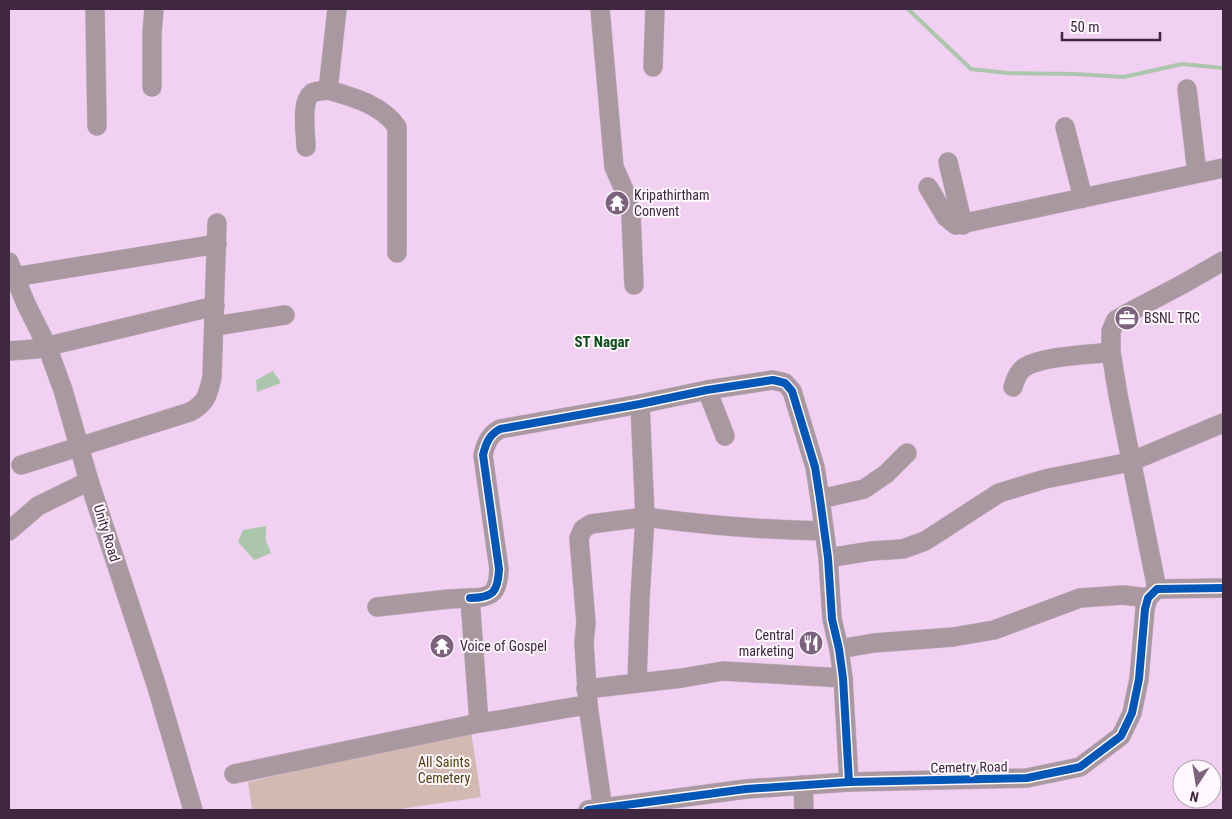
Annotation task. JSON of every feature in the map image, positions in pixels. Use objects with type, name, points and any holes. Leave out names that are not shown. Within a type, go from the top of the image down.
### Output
[{"type":"street","points":[[95,9],[98,126]]},
{"type":"street","points":[[152,86],[154,9]]},
{"type":"street","points":[[328,90],[337,9]]},
{"type":"street","points":[[600,9],[614,167],[625,192],[631,215],[634,285]]},
{"type":"street","points":[[653,67],[655,9]]},
{"type":"street","points":[[1187,89],[1197,173]]},
{"type":"street","points":[[306,147],[304,110],[306,100],[313,92],[328,90],[351,96],[382,111],[391,118],[397,127],[397,254]]},
{"type":"street","points":[[1066,127],[1083,198]]},
{"type":"street","points":[[948,162],[963,224]]},
{"type":"street","points":[[928,187],[946,217],[956,225],[1223,168]]},
{"type":"street","points":[[21,465],[190,412],[201,406],[208,394],[212,377],[217,223]]},
{"type":"street","points":[[11,269],[217,244]]},
{"type":"street","points":[[1153,594],[1111,352],[1110,331],[1116,320],[1223,260]]},
{"type":"street","name":"Unity Road","points":[[11,269],[47,346],[156,684],[193,810]]},
{"type":"street","points":[[9,351],[36,349],[215,306]]},
{"type":"street","points":[[215,326],[285,315]]},
{"type":"street","points":[[1013,387],[1018,374],[1024,367],[1038,361],[1111,352]]},
{"type":"street","points":[[378,607],[449,599],[482,598],[493,594],[498,584],[499,570],[483,455],[486,443],[492,434],[500,429],[707,390],[773,380],[785,383],[792,392],[815,467],[828,558],[832,619],[843,678],[849,782]]},
{"type":"street","points":[[707,390],[724,436]]},
{"type":"street","points":[[637,683],[645,517],[640,404]]},
{"type":"street","points":[[828,558],[871,551],[904,549],[924,540],[999,493],[1045,479],[1130,462],[1223,423]]},
{"type":"street","points":[[820,500],[864,489],[886,474],[908,453]]},
{"type":"street","points":[[9,531],[38,506],[89,481]]},
{"type":"street","points":[[598,810],[587,697],[584,642],[586,623],[579,538],[583,529],[591,524],[645,517],[759,530],[824,531]]},
{"type":"street","points":[[839,649],[874,643],[953,637],[994,630],[1080,598],[1223,588]]},
{"type":"street","name":"Cemetry Road","points":[[598,810],[746,789],[849,782],[1027,778],[1080,767],[1121,736],[1132,713],[1139,679],[1145,609],[1153,594]]},
{"type":"street","points":[[470,598],[479,723]]},
{"type":"street","points":[[234,774],[550,710],[637,683],[722,671],[843,678]]},
{"type":"street","points":[[803,785],[804,810]]},
{"type":"green space","name":"All Saints Cemetery","points":[[471,731],[481,797],[394,810],[252,810],[248,782]]},
{"type":"shaded area","points":[[273,371],[281,383],[257,392],[256,380]]},
{"type":"shaded area","points":[[266,526],[266,541],[271,553],[254,560],[238,542],[243,530]]},
{"type":"waterway","points":[[908,9],[971,69],[1007,73],[1124,77],[1182,64],[1223,68]]},
{"type":"cycle path","points":[[470,598],[489,595],[493,592],[498,577],[499,569],[483,455],[488,440],[496,431],[707,390],[773,380],[785,383],[792,391],[815,467],[828,558],[832,619],[843,678],[849,782]]},
{"type":"cycle path","points":[[588,810],[746,789],[849,782],[1027,778],[1080,767],[1121,736],[1132,713],[1139,679],[1145,609],[1148,598],[1157,589],[1223,588]]},
{"type":"place","name":"Kripathirtham Convent","points":[[617,203]]},
{"type":"place","name":"BSNL TRC","points":[[1127,318]]},
{"type":"place","name":"Central marketing","points":[[811,643]]},
{"type":"place","name":"Voice of Gospel","points":[[442,646]]},
{"type":"district","name":"ST Nagar","points":[[602,342]]}]
